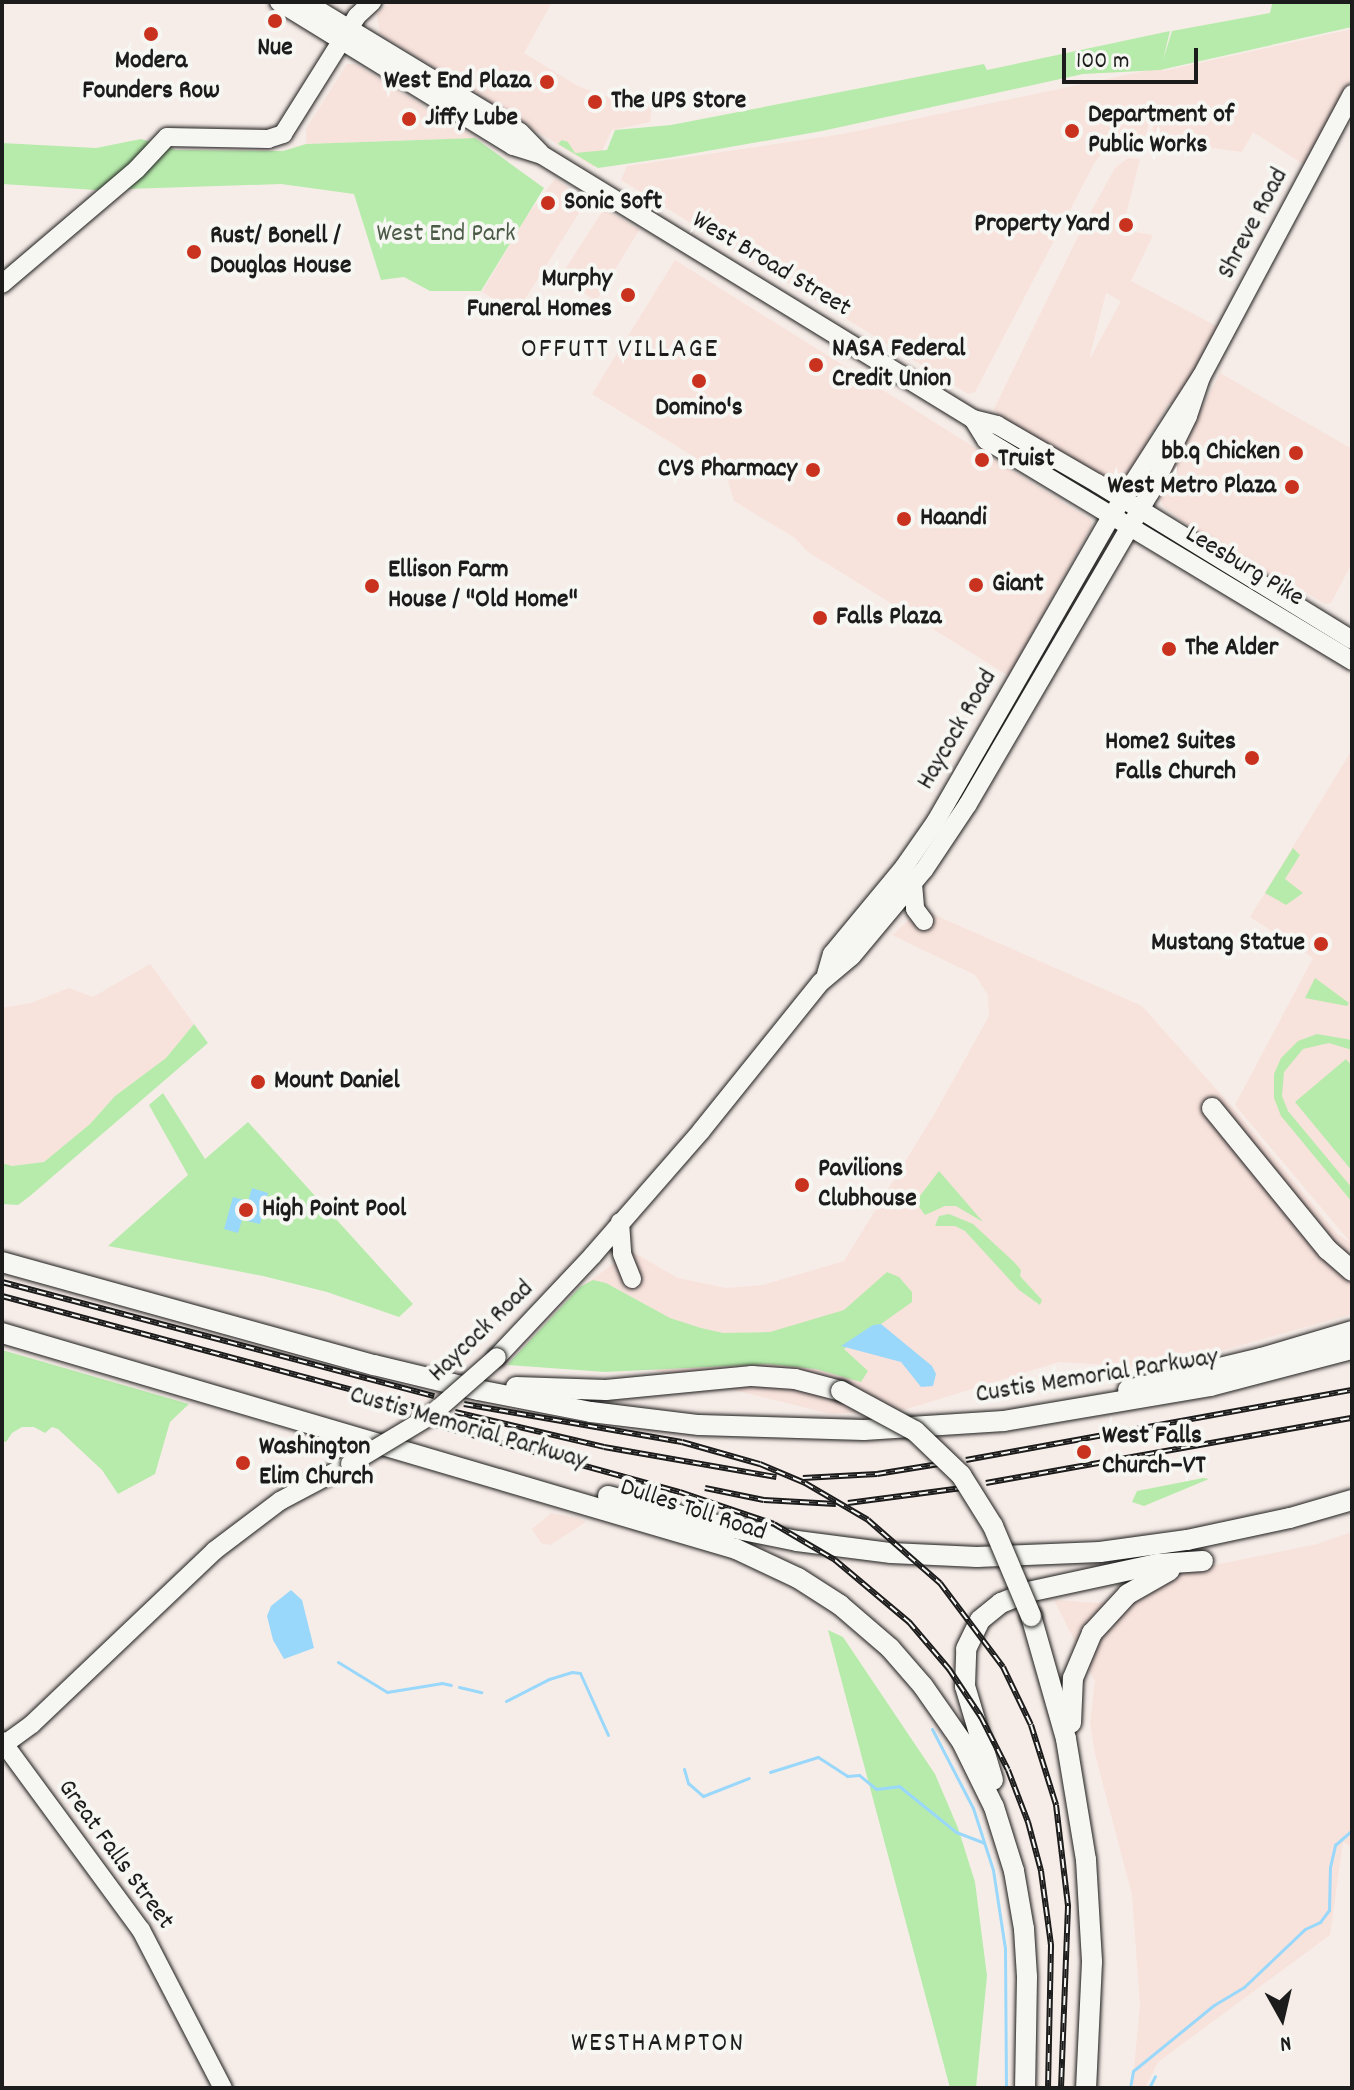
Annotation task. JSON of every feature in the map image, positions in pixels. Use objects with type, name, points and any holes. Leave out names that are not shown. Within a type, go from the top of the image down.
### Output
[{"type":"highway","points":[[1212,1108],[1322,1243],[1352,1271]]},
{"type":"highway","name":"Custis Memorial Parkway","points":[[2,1262],[505,1396],[619,1416],[764,1429],[917,1428],[1004,1421],[1152,1398],[1260,1375],[1352,1349]]},
{"type":"highway","name":"Custis Memorial Parkway","points":[[2,1322],[671,1514],[812,1543],[934,1556],[1050,1555],[1174,1542],[1290,1518],[1343,1502]]},
{"type":"highway","points":[[917,1428],[1081,1401],[1261,1358],[1352,1331]]},
{"type":"highway","name":"Dulles Toll Road","points":[[2,1333],[736,1549],[798,1578],[840,1605],[877,1636],[934,1700],[983,1781],[1001,1828],[1019,1892],[1027,1968],[1025,2088]]},
{"type":"highway","points":[[312,1347],[377,1356],[524,1388],[623,1390],[752,1376],[795,1379],[841,1391],[915,1431],[961,1475],[993,1526],[1031,1616],[1048,1669],[1078,1799],[1089,1885],[1092,1949],[1086,2088]]},
{"type":"highway","points":[[1019,1892],[1010,1830],[966,1695],[965,1657],[971,1634],[993,1608],[1018,1595],[1158,1564],[1203,1561],[1161,1573],[1128,1594],[1107,1613],[1087,1643],[1070,1695],[1078,1760],[1078,1799]]},
{"type":"main road","name":"West Broad Street","points":[[279,2],[345,34]]},
{"type":"main road","name":"West Broad Street","points":[[305,2],[345,34],[513,146],[542,155],[973,419],[997,425],[1123,498]]},
{"type":"main road","points":[[2,284],[137,169],[167,137],[268,139],[283,134],[345,34],[372,2]]},
{"type":"main road","name":"Shreve Road","points":[[1123,498],[1201,377],[1352,94]]},
{"type":"main road","name":"Shreve Road","points":[[1128,528],[1188,416],[1201,377]]},
{"type":"main road","name":"West Broad Street","points":[[973,419],[986,440],[1111,517]]},
{"type":"main road","name":"Leesburg Pike","points":[[1123,498],[1352,640]]},
{"type":"main road","name":"Haycock Road","points":[[825,978],[832,954],[904,867],[936,821],[1123,498]]},
{"type":"main road","name":"Leesburg Pike","points":[[1111,517],[1352,661]]},
{"type":"main road","name":"Haycock Road","points":[[3,1744],[53,1704],[214,1551],[280,1501],[430,1416],[497,1357],[701,1131],[825,978],[852,956],[913,884],[968,804],[1128,528]]},
{"type":"main road","points":[[913,884],[915,909],[924,921]]},
{"type":"main road","points":[[620,1222],[622,1254],[632,1279]]},
{"type":"main road","name":"Great Falls Street","points":[[3,1744],[141,1930],[223,2088]]},
{"type":"shaded area","points":[[390,2],[552,2],[524,53],[576,85],[604,96],[653,101],[650,122],[612,130],[594,167],[380,34],[377,14]]},
{"type":"shaded area","points":[[1352,29],[1352,78],[1306,166],[1253,132],[1242,152],[1152,140],[1154,107],[1145,137],[1121,139],[1109,145],[1095,162],[975,392],[968,394],[621,180],[627,166],[843,134],[1164,67],[1163,71]]},
{"type":"shaded area","points":[[347,64],[355,64],[475,138],[306,144],[306,129]]},
{"type":"shaded area","points":[[1128,158],[1140,159],[1122,230],[1153,235],[1131,281],[1222,329],[1174,405],[1169,403],[1126,479],[1117,483],[1064,456],[998,415],[994,409],[1083,226],[1115,168]],"holes":[[[1106,293],[1121,301],[1091,357]]]},
{"type":"shaded area","points":[[555,179],[587,200],[517,312],[482,292],[526,217]]},
{"type":"shaded area","points":[[608,211],[639,230],[596,301],[560,277],[602,212]]},
{"type":"shaded area","points":[[675,260],[1091,520],[1091,527],[1009,676],[808,552],[795,538],[734,501],[727,477],[592,394]]},
{"type":"shaded area","points":[[1220,373],[1352,449],[1352,563],[1331,603],[1325,604],[1283,578],[1281,582],[1203,537],[1164,507],[1158,494]]},
{"type":"shaded area","points":[[1352,750],[1352,1314],[1159,1368],[1059,1362],[907,1409],[831,1414],[644,1368],[556,1363],[528,1342],[580,1288],[631,1251],[678,1278],[726,1288],[763,1285],[844,1261],[935,1113],[989,1016],[988,995],[975,975],[892,935],[921,909],[1142,1006],[1234,1109],[1337,1234],[1351,1243],[1235,1105],[1313,958],[1250,917]]},
{"type":"shaded area","points":[[150,964],[194,1024],[166,1058],[115,1096],[90,1124],[44,1162],[12,1166],[2,1163],[2,1008],[31,1003],[69,988],[93,997]]},
{"type":"shaded area","points":[[551,1513],[586,1522],[550,1545],[541,1543],[532,1529]]},
{"type":"shaded area","points":[[1352,1532],[1352,1847],[1343,1842],[1330,1935],[1158,2062],[1145,2088],[1132,2088],[1140,2006],[1132,1895],[1095,1754],[1090,1722],[1095,1681],[1054,1600],[1098,1603],[1155,1588],[1186,1571],[1317,1544]]},
{"type":"green space","points":[[1352,2],[1352,27],[1160,70],[1083,74],[822,131],[673,157],[598,168],[558,144],[562,140],[568,142],[575,153],[607,150],[615,130],[671,125],[984,64],[987,70],[1170,31],[1163,60],[1172,31],[1270,13],[1272,4]]},
{"type":"green space","name":"West End Park","points":[[475,138],[544,188],[481,291],[430,291],[404,277],[381,280],[354,194],[281,184],[96,190],[2,184],[2,143],[96,148],[141,139],[176,150],[283,151],[306,144]]},
{"type":"green space","points":[[1293,848],[1300,855],[1285,879],[1303,893],[1286,905],[1265,893]]},
{"type":"green space","points":[[1315,978],[1349,1003],[1347,1006],[1305,998]]},
{"type":"green space","points":[[194,1024],[208,1043],[30,1196],[18,1205],[2,1204],[2,1163],[12,1166],[44,1162],[90,1124],[115,1096],[166,1058]]},
{"type":"green space","points":[[1317,1034],[1352,1040],[1352,1050],[1329,1043],[1303,1049],[1284,1072],[1282,1096],[1288,1111],[1352,1188],[1352,1202],[1281,1116],[1274,1098],[1274,1074],[1281,1058],[1298,1041]]},
{"type":"green space","points":[[1346,1059],[1352,1066],[1352,1171],[1295,1102]]},
{"type":"green space","points":[[163,1093],[205,1159],[248,1122],[413,1304],[399,1317],[327,1292],[263,1276],[108,1246],[188,1175],[149,1105]]},
{"type":"green space","points":[[939,1171],[983,1222],[956,1206],[945,1206],[925,1215],[917,1204],[919,1197]]},
{"type":"green space","points":[[949,1214],[973,1224],[1014,1262],[1021,1270],[1020,1276],[1042,1300],[1040,1305],[1019,1290],[965,1231],[955,1226],[935,1226],[939,1216]]},
{"type":"green space","points":[[887,1272],[899,1277],[912,1292],[912,1302],[881,1324],[869,1328],[844,1349],[868,1371],[861,1382],[816,1369],[767,1364],[605,1372],[507,1365],[580,1287],[593,1280],[606,1283],[670,1318],[701,1328],[723,1333],[770,1332],[844,1310]]},
{"type":"green space","points":[[2,1350],[189,1404],[170,1422],[155,1474],[118,1494],[102,1470],[58,1429],[52,1427],[45,1433],[34,1427],[22,1427],[12,1433],[6,1442],[2,1441]]},
{"type":"green space","points":[[1209,1479],[1144,1506],[1132,1502],[1137,1491]]},
{"type":"green space","points":[[828,1630],[843,1637],[935,1774],[958,1828],[975,1882],[987,1976],[976,2088],[950,2088]]},
{"type":"water","name":"High Point Pool","points":[[252,1188],[268,1193],[260,1224],[242,1220],[238,1233],[224,1229],[233,1197],[248,1201]]},
{"type":"water","points":[[881,1324],[932,1366],[936,1374],[933,1386],[921,1387],[901,1362],[841,1346],[873,1325]]},
{"type":"water","points":[[291,1590],[302,1600],[314,1648],[284,1659],[273,1640],[267,1616],[271,1606]]},
{"type":"waterway","points":[[338,1662],[387,1692],[442,1683],[451,1685]]},
{"type":"waterway","points":[[506,1701],[549,1679],[572,1672],[580,1673],[608,1735]]},
{"type":"waterway","points":[[459,1687],[481,1692]]},
{"type":"waterway","points":[[932,1729],[973,1808],[993,1870],[1005,1948],[1006,2088]]},
{"type":"waterway","points":[[770,1772],[818,1757],[847,1776],[859,1775],[876,1789],[899,1786],[956,1832],[984,1843]]},
{"type":"waterway","points":[[684,1769],[688,1783],[703,1796],[749,1778]]},
{"type":"waterway","points":[[1130,2088],[1133,2071],[1214,2005],[1244,1987],[1305,1929],[1320,1922],[1329,1910],[1330,1867],[1335,1845],[1352,1830]]},
{"type":"waterway","points":[[1149,2088],[1155,2076]]},
{"type":"railway","points":[[2,1282],[434,1396]]},
{"type":"railway","points":[[2,1296],[419,1408]]},
{"type":"railway","points":[[966,1460],[1352,1390]]},
{"type":"railway","points":[[464,1404],[682,1442],[760,1464],[805,1483],[868,1520],[940,1583],[1003,1667],[1031,1725],[1056,1805],[1068,1906],[1061,2088]]},
{"type":"railway","points":[[455,1412],[604,1447],[776,1477]]},
{"type":"railway","points":[[986,1483],[1352,1418]]},
{"type":"railway","points":[[436,1425],[680,1492],[774,1524],[835,1560],[909,1622],[949,1669],[981,1717],[1008,1770],[1028,1822],[1041,1871],[1051,1945],[1048,2088]]},
{"type":"railway","points":[[803,1478],[877,1474],[945,1463]]},
{"type":"railway","points":[[705,1488],[764,1500],[836,1504]]},
{"type":"railway","points":[[848,1503],[962,1488]]},
{"type":"place","name":"Nue","points":[[275,21]]},
{"type":"place","name":"Modera Founders Row","points":[[151,34]]},
{"type":"place","name":"West End Plaza","points":[[547,82]]},
{"type":"place","name":"The UPS Store","points":[[595,102]]},
{"type":"place","name":"Jiffy Lube","points":[[409,119]]},
{"type":"place","name":"Department of Public Works","points":[[1072,131]]},
{"type":"place","name":"Sonic Soft","points":[[548,203]]},
{"type":"place","name":"Property Yard","points":[[1126,225]]},
{"type":"place","name":"Rust/ Bonell / Douglas House","points":[[194,252]]},
{"type":"place","name":"Murphy Funeral Homes","points":[[628,295]]},
{"type":"place","name":"NASA Federal Credit Union","points":[[816,365]]},
{"type":"place","name":"Domino's","points":[[699,381]]},
{"type":"place","name":"bb.q Chicken","points":[[1296,453]]},
{"type":"place","name":"Truist","points":[[982,460]]},
{"type":"place","name":"CVS Pharmacy","points":[[813,470]]},
{"type":"place","name":"West Metro Plaza","points":[[1292,487]]},
{"type":"place","name":"Haandi","points":[[904,519]]},
{"type":"place","name":"Giant","points":[[976,585]]},
{"type":"place","name":"Ellison Farm House / \"Old Home\"","points":[[372,586]]},
{"type":"place","name":"Falls Plaza","points":[[820,618]]},
{"type":"place","name":"The Alder","points":[[1169,649]]},
{"type":"place","name":"Home2 Suites Falls Church","points":[[1252,758]]},
{"type":"place","name":"Mustang Statue","points":[[1321,944]]},
{"type":"place","name":"Mount Daniel","points":[[258,1082]]},
{"type":"place","name":"Pavilions Clubhouse","points":[[802,1185]]},
{"type":"place","name":"High Point Pool","points":[[246,1210]]},
{"type":"place","name":"West Falls Church–VT","points":[[1084,1452]]},
{"type":"place","name":"Washington Elim Church","points":[[243,1463]]},
{"type":"district","name":"OFFUTT VILLAGE","points":[[620,351]]},
{"type":"district","name":"WESTHAMPTON","points":[[658,2045]]}]
